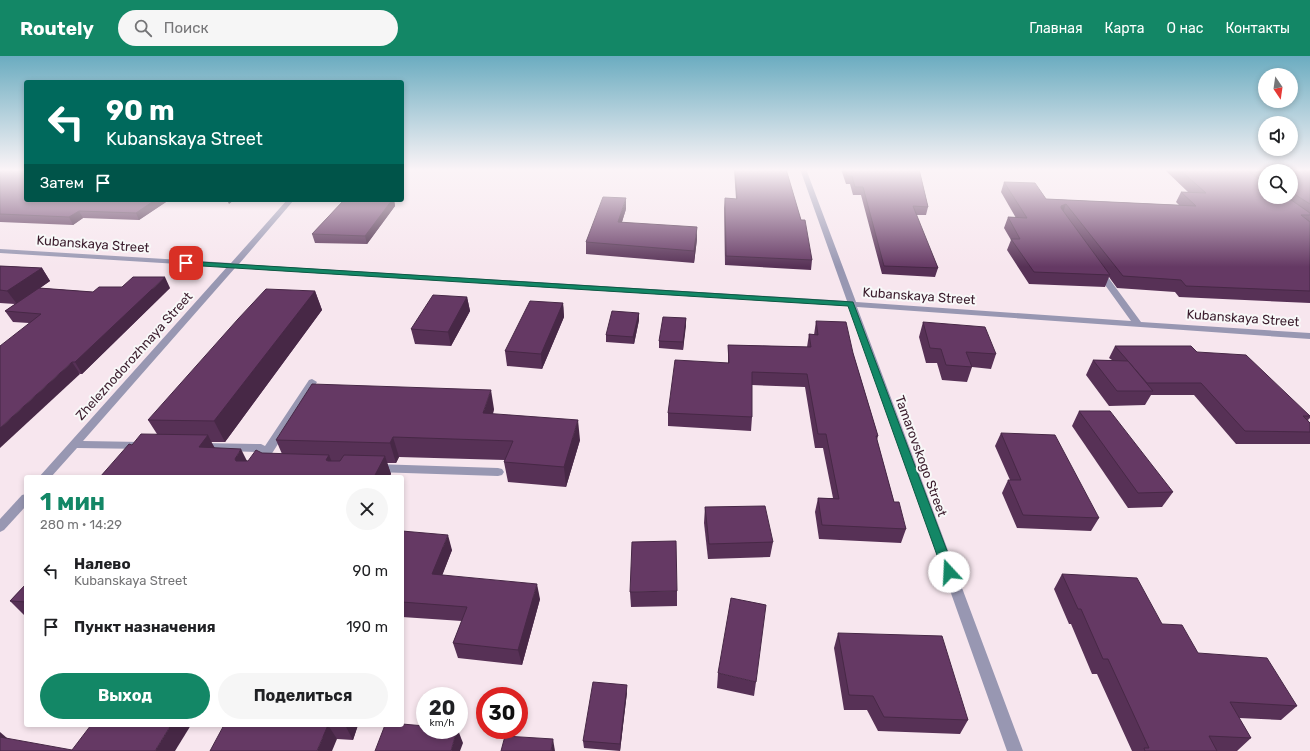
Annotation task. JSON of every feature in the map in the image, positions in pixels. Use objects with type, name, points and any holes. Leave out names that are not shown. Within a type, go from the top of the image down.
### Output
[{"type":"street","name":"Tamarovskogo Street","points":[[815,201],[1015,751]]},
{"type":"street","name":"Zheleznodorozhnaya Street","points":[[47,475],[289,202]]},
{"type":"street","name":"Kubanskaya Street","points":[[0,251],[851,304],[1310,336]]},
{"type":"street","points":[[1092,261],[1138,324]]},
{"type":"street","points":[[252,475],[312,382]]},
{"type":"street","points":[[74,444],[152,446]]},
{"type":"street","points":[[191,446],[261,448],[270,465],[278,465]]},
{"type":"street","points":[[362,468],[498,472]]},
{"type":"street","points":[[0,527],[24,500]]},
{"type":"building","points":[[0,201],[152,202],[136,213],[79,211],[69,217],[0,214]]},
{"type":"building","points":[[601,201],[625,201],[618,222],[697,227],[694,251],[586,242]]},
{"type":"building","points":[[725,201],[796,201],[801,220],[805,220],[812,260],[726,256]]},
{"type":"building","points":[[867,201],[927,201],[928,207],[913,206],[938,268],[884,266]]},
{"type":"building","points":[[1016,201],[1098,201],[1196,206],[1191,201],[1258,201],[1258,204],[1297,204],[1310,213],[1310,215],[1301,215],[1310,222],[1310,291],[1186,286],[1181,280],[1123,276],[1066,204],[1061,206],[1061,208],[1110,275],[1034,272],[1011,239],[1020,239],[1008,217],[1027,218]]},
{"type":"building","points":[[342,202],[390,202],[365,236],[312,234]]},
{"type":"building","points":[[0,266],[42,268],[7,291],[0,290]]},
{"type":"building","points":[[133,277],[165,277],[75,362],[72,362],[0,428],[0,346],[41,314],[5,311],[39,288],[93,292],[99,287],[122,287]]},
{"type":"building","points":[[266,289],[315,291],[214,421],[148,420],[238,319]]},
{"type":"building","points":[[433,295],[467,297],[448,332],[411,329]]},
{"type":"building","points":[[530,301],[563,303],[541,354],[505,351]]},
{"type":"building","points":[[612,311],[639,313],[633,337],[606,335]]},
{"type":"building","points":[[663,317],[686,318],[683,342],[659,341]]},
{"type":"building","points":[[816,321],[846,322],[853,353],[878,436],[876,436],[894,502],[899,502],[906,529],[822,525],[818,498],[839,499],[826,434],[818,434],[807,374],[752,372],[752,417],[668,413],[675,360],[729,363],[728,345],[811,347],[809,334],[818,335]]},
{"type":"building","points":[[923,322],[985,327],[996,354],[966,352],[972,367],[946,365],[941,349],[930,348]]},
{"type":"building","points":[[1115,346],[1191,346],[1197,352],[1246,355],[1310,416],[1303,416],[1310,423],[1310,432],[1245,431],[1201,383],[1147,383]]},
{"type":"building","points":[[1093,360],[1128,361],[1153,391],[1117,391]]},
{"type":"building","points":[[312,384],[491,390],[483,413],[578,420],[564,467],[504,462],[513,441],[393,437],[390,443],[276,440]]},
{"type":"building","points":[[1079,411],[1110,411],[1173,492],[1138,493]]},
{"type":"building","points":[[1001,433],[1055,435],[1099,518],[1023,515],[1008,480],[1021,480]]},
{"type":"building","points":[[141,434],[208,435],[199,447],[241,449],[235,459],[236,461],[248,461],[256,450],[262,453],[329,455],[326,460],[328,461],[340,461],[344,455],[385,456],[375,475],[102,475],[129,444],[132,445]]},
{"type":"building","points":[[765,506],[773,542],[709,544],[705,507]]},
{"type":"building","points":[[404,531],[448,535],[432,574],[537,584],[518,650],[453,643],[467,607],[404,602]]},
{"type":"building","points":[[676,541],[677,591],[630,592],[632,542]]},
{"type":"building","points":[[1062,574],[1137,578],[1162,624],[1182,625],[1198,653],[1267,658],[1297,706],[1230,702],[1251,738],[1209,736],[1217,751],[1145,751],[1144,748],[1149,748],[1108,659],[1103,659],[1081,609],[1078,609]]},
{"type":"building","points":[[24,586],[24,602],[10,601]]},
{"type":"building","points":[[731,598],[766,605],[756,682],[718,673]]},
{"type":"building","points":[[838,633],[942,636],[968,720],[884,717],[873,696],[849,695]]},
{"type":"building","points":[[593,682],[627,685],[620,744],[583,741]]},
{"type":"building","points":[[404,724],[416,725],[416,739],[454,739],[451,751],[375,751],[384,727],[404,727]]},
{"type":"building","points":[[89,727],[170,727],[155,751],[0,751],[0,737],[72,750]]},
{"type":"building","points":[[223,727],[327,727],[317,751],[210,751]]},
{"type":"building","points":[[528,737],[553,739],[551,751],[501,751],[504,739],[528,739]]},
{"type":"route","points":[[186,263],[851,304],[949,572]]}]
